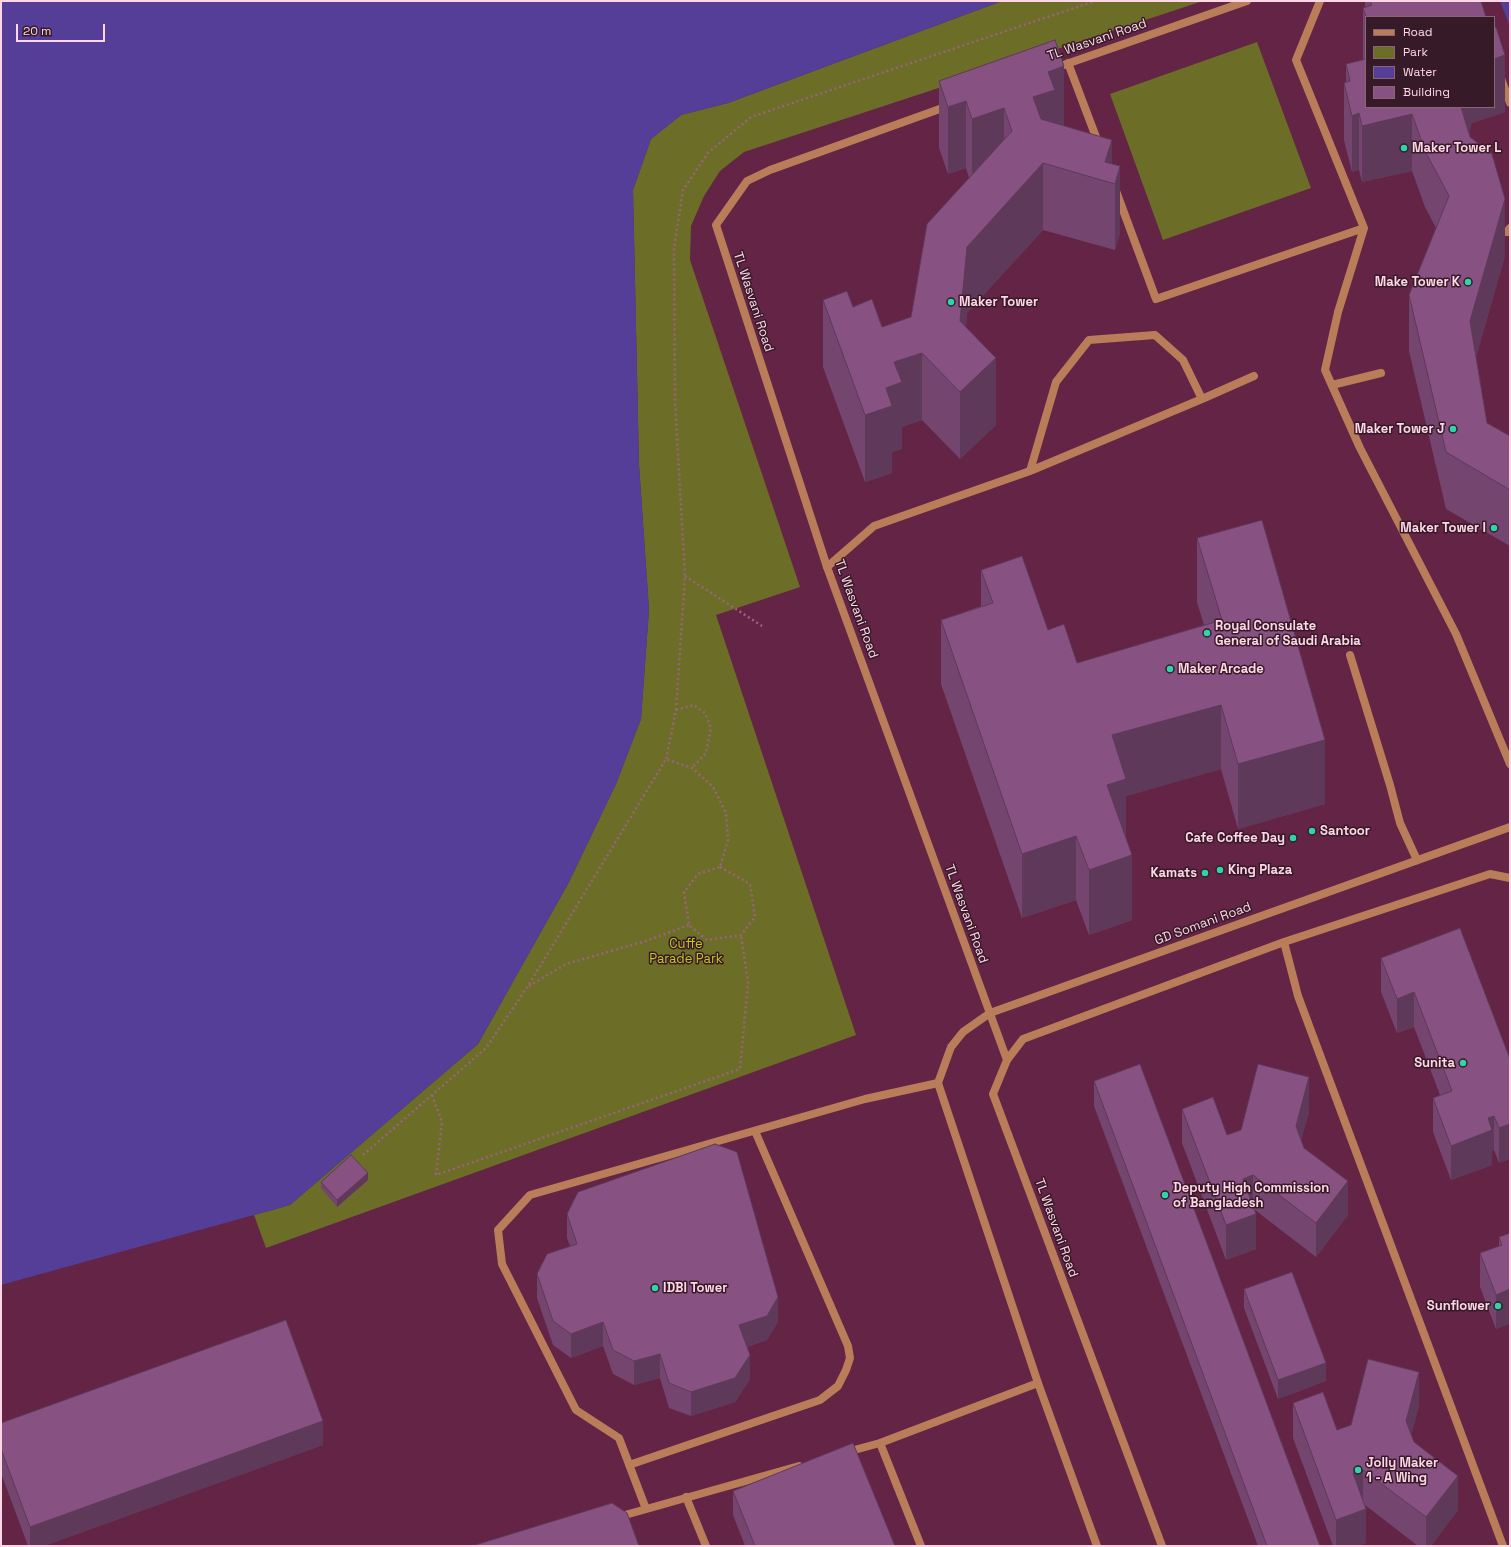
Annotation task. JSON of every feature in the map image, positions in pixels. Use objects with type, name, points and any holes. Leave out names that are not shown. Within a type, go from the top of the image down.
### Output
[{"type":"street","name":"TL Wasvani Road","points":[[1046,71],[1247,1]]},
{"type":"street","points":[[1320,1],[1296,60],[1364,228],[1338,312],[1325,370],[1360,448],[1456,634],[1510,764]]},
{"type":"street","points":[[1495,62],[1510,103]]},
{"type":"street","points":[[1068,63],[1101,151]]},
{"type":"street","name":"TL Wasvani Road","points":[[956,103],[770,170],[747,181],[716,225],[827,567],[1007,1060],[993,1094],[1162,1546]]},
{"type":"street","points":[[1112,181],[1156,298],[1364,228]]},
{"type":"street","points":[[1030,471],[1056,382],[1089,340],[1155,335],[1183,360],[1202,399]]},
{"type":"street","points":[[1332,385],[1381,373]]},
{"type":"street","points":[[827,567],[874,526],[1030,471],[1254,376]]},
{"type":"street","points":[[1350,655],[1390,784],[1400,824],[1417,860]]},
{"type":"street","name":"GD Somani Road","points":[[938,1083],[950,1048],[963,1032],[990,1013],[1510,827]]},
{"type":"street","points":[[1007,1060],[1023,1039],[1284,942],[1490,874],[1510,878]]},
{"type":"street","points":[[1284,942],[1298,996],[1503,1546]]},
{"type":"street","points":[[646,1509],[619,1438],[576,1410],[502,1264],[498,1230],[530,1195],[866,1099],[938,1083],[1038,1383],[1097,1546]]},
{"type":"street","points":[[629,1465],[820,1400],[838,1386],[846,1370],[850,1358],[848,1346],[755,1131]]},
{"type":"street","points":[[842,1454],[880,1443],[1038,1383]]},
{"type":"street","points":[[880,1443],[921,1546]]},
{"type":"street","points":[[608,1520],[805,1464]]},
{"type":"street","points":[[686,1498],[706,1546]]},
{"type":"path","points":[[363,1155],[486,1048],[528,986],[666,759],[676,710],[685,576],[675,403],[674,248],[683,190],[708,153],[751,118],[1095,1]]},
{"type":"path","points":[[685,576],[762,626]]},
{"type":"path","points":[[676,710],[694,705],[704,712],[711,728],[706,753],[692,768]]},
{"type":"path","points":[[666,759],[692,768],[713,787],[726,813],[728,840],[720,868]]},
{"type":"path","points":[[720,868],[750,884],[755,917],[741,935],[707,940],[689,926],[684,892],[698,874],[720,868]]},
{"type":"path","points":[[528,986],[566,964],[646,941],[689,926]]},
{"type":"path","points":[[432,1095],[442,1122],[436,1175],[740,1069],[748,983],[741,935]]},
{"type":"green space","name":"Cuffe Parade Park","points":[[1002,1],[1203,1],[744,152],[720,171],[704,196],[691,226],[690,260],[800,587],[716,615],[856,1035],[266,1248],[254,1215],[290,1205],[478,1044],[569,882],[616,784],[641,719],[649,610],[639,465],[633,190],[651,139],[681,115],[728,103]]},
{"type":"green space","points":[[1257,42],[1311,188],[1163,240],[1110,94]]},
{"type":"water","points":[[1,1],[1002,1],[728,103],[681,115],[651,139],[633,190],[639,465],[649,610],[641,719],[616,784],[569,882],[478,1044],[290,1205],[1,1285]]},
{"type":"water","points":[[1500,1],[1510,1],[1510,27]]},
{"type":"building","points":[[1370,1],[1481,1],[1486,16],[1366,16],[1363,8],[1372,5]]},
{"type":"building","points":[[1495,27],[1496,27],[1505,55],[1495,59]]},
{"type":"building","points":[[1055,40],[1064,66],[1048,72],[1055,90],[1033,97],[1041,119],[1112,140],[1105,162],[1120,166],[1115,184],[1043,163],[967,247],[960,321],[996,358],[960,392],[922,353],[894,362],[902,382],[886,388],[892,406],[865,415],[823,300],[847,291],[853,307],[872,299],[882,327],[911,317],[927,224],[1012,131],[1004,108],[972,119],[966,101],[948,107],[939,81]]},
{"type":"building","points":[[1365,59],[1365,108],[1461,108],[1470,137],[1492,154],[1505,199],[1470,321],[1487,423],[1510,436],[1510,490],[1446,452],[1409,295],[1449,196],[1425,151],[1412,114],[1362,126],[1359,113],[1352,116],[1344,83],[1350,81],[1346,64]]},
{"type":"building","points":[[1262,520],[1325,740],[1238,764],[1221,705],[1112,735],[1126,779],[1107,785],[1132,855],[1089,870],[1076,836],[1022,854],[941,620],[993,603],[981,570],[1022,556],[1048,630],[1064,624],[1077,663],[1222,620],[1197,538]]},
{"type":"building","name":"Sunita","points":[[1460,928],[1510,1059],[1510,1124],[1499,1128],[1494,1116],[1488,1118],[1492,1130],[1451,1146],[1433,1098],[1452,1091],[1414,992],[1397,999],[1381,958]]},
{"type":"building","points":[[1140,1064],[1320,1546],[1267,1546],[1094,1081]]},
{"type":"building","points":[[1258,1064],[1309,1077],[1296,1126],[1304,1148],[1348,1181],[1316,1223],[1253,1175],[1243,1179],[1256,1214],[1226,1225],[1182,1109],[1213,1097],[1227,1135],[1241,1130]]},
{"type":"building","name":"IDBI Tower","points":[[715,1144],[737,1152],[778,1297],[767,1316],[739,1325],[750,1355],[735,1378],[691,1392],[669,1383],[660,1354],[634,1361],[613,1350],[603,1322],[571,1334],[553,1321],[537,1274],[547,1254],[577,1244],[567,1214],[578,1192]]},
{"type":"building","points":[[351,1155],[368,1173],[337,1200],[321,1182]]},
{"type":"building","points":[[1510,1233],[1510,1289],[1496,1295],[1480,1253],[1502,1245],[1499,1237]]},
{"type":"building","points":[[1292,1272],[1326,1363],[1278,1380],[1244,1289]]},
{"type":"building","points":[[286,1320],[323,1421],[30,1527],[1,1449],[1,1423]]},
{"type":"building","points":[[1368,1359],[1419,1372],[1406,1421],[1414,1442],[1458,1476],[1426,1517],[1363,1470],[1353,1473],[1366,1509],[1336,1520],[1293,1403],[1323,1392],[1337,1430],[1351,1425]]},
{"type":"building","points":[[853,1443],[895,1546],[755,1546],[733,1491]]},
{"type":"building","points":[[612,1503],[627,1513],[639,1546],[472,1546]]},
{"type":"place","name":"Maker Tower L","points":[[1404,148]]},
{"type":"place","name":"Make Tower K","points":[[1468,282]]},
{"type":"place","name":"Maker Tower","points":[[951,302]]},
{"type":"place","name":"Maker Tower J","points":[[1453,429]]},
{"type":"place","name":"Maker Tower I","points":[[1494,528]]},
{"type":"place","name":"Royal Consulate General of Saudi Arabia","points":[[1207,633]]},
{"type":"place","name":"Maker Arcade","points":[[1170,669]]},
{"type":"place","name":"Santoor","points":[[1312,831]]},
{"type":"place","name":"Cafe Coffee Day","points":[[1293,838]]},
{"type":"place","name":"King Plaza","points":[[1220,870]]},
{"type":"place","name":"Kamats","points":[[1205,873]]},
{"type":"place","name":"Sunita","points":[[1463,1063]]},
{"type":"place","name":"Deputy High Commission of Bangladesh","points":[[1165,1195]]},
{"type":"place","name":"IDBI Tower","points":[[655,1288]]},
{"type":"place","name":"Sunflower","points":[[1498,1306]]},
{"type":"place","name":"Jolly Maker 1 - A Wing","points":[[1358,1470]]}]
